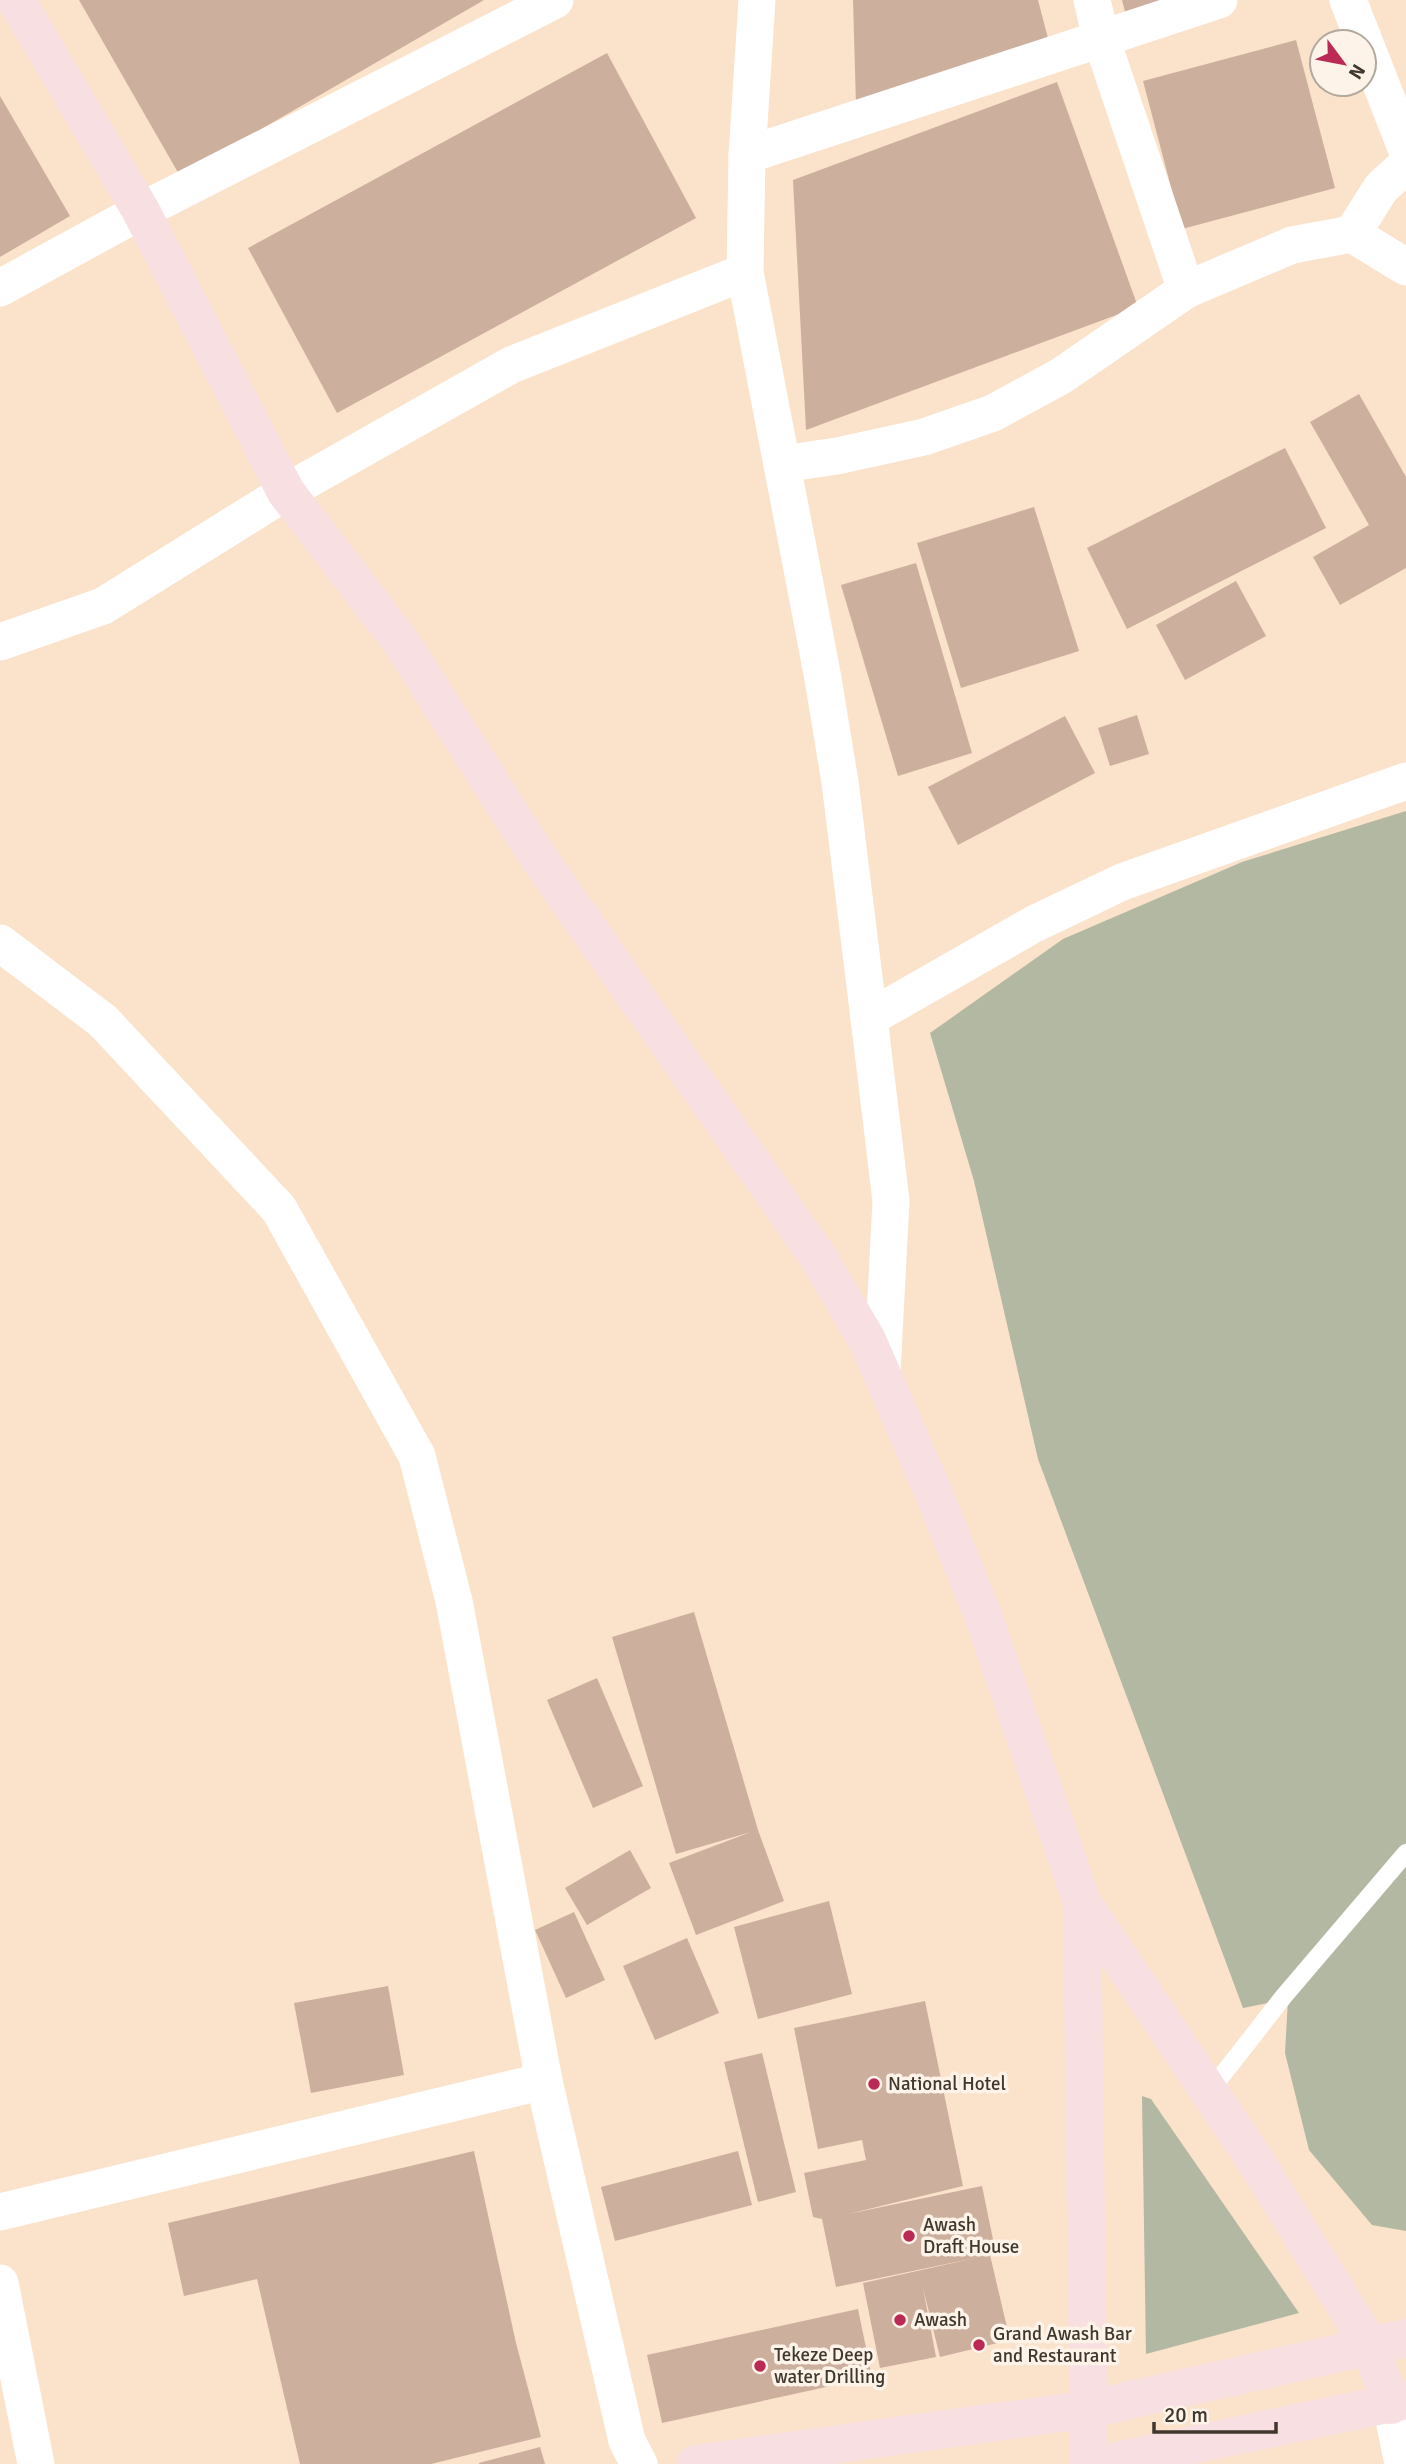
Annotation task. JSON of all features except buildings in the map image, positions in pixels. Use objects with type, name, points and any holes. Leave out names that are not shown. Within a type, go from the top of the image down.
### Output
[{"type":"street","points":[[16,0],[141,211],[286,492],[401,642],[536,854],[818,1257],[867,1340],[984,1618],[1082,1902],[1258,2165],[1388,2342],[1398,2403],[1403,2464]]},
{"type":"street","points":[[0,288],[141,211],[555,0]]},
{"type":"street","points":[[757,0],[747,155],[745,272],[837,768],[869,1018],[891,1201],[882,1373]]},
{"type":"street","points":[[1092,0],[1101,38],[1186,290]]},
{"type":"street","points":[[747,155],[1219,0]]},
{"type":"street","points":[[1348,0],[1406,148]]},
{"type":"street","points":[[1352,234],[1381,188],[1406,165]]},
{"type":"street","points":[[782,464],[837,456],[924,437],[993,413],[1061,376],[1186,290],[1292,245],[1352,234],[1406,267]]},
{"type":"street","points":[[0,642],[103,606],[286,492],[511,365],[745,272]]},
{"type":"street","points":[[869,1018],[1034,924],[1122,883],[1406,780]]},
{"type":"street","points":[[0,943],[103,1021],[279,1209],[418,1456],[454,1601],[544,2081],[628,2456]]},
{"type":"street","points":[[1082,1902],[1089,2464]]},
{"type":"street","points":[[0,2212],[544,2081]]},
{"type":"street","points":[[0,2283],[36,2464]]},
{"type":"street","points":[[696,2464],[1090,2409],[1388,2342]]},
{"type":"street","points":[[1101,2464],[1398,2403]]},
{"type":"lane","points":[[1209,2092],[1293,1985],[1406,1853]]},
{"type":"green space","points":[[1406,811],[1406,2231],[1372,2225],[1309,2150],[1285,2053],[1288,1999],[1243,2008],[1038,1459],[974,1181],[930,1033],[1063,939],[1242,862]]},
{"type":"green space","points":[[1142,2096],[1151,2099],[1299,2313],[1146,2354]]},
{"type":"place","name":"National Hotel","points":[[874,2084]]},
{"type":"place","name":"Awash Draft House","points":[[909,2236]]},
{"type":"place","name":"Awash","points":[[900,2320]]},
{"type":"place","name":"Grand Awash Bar and Restaurant","points":[[979,2345]]},
{"type":"place","name":"Tekeze Deep water Drilling","points":[[760,2366]]}]
